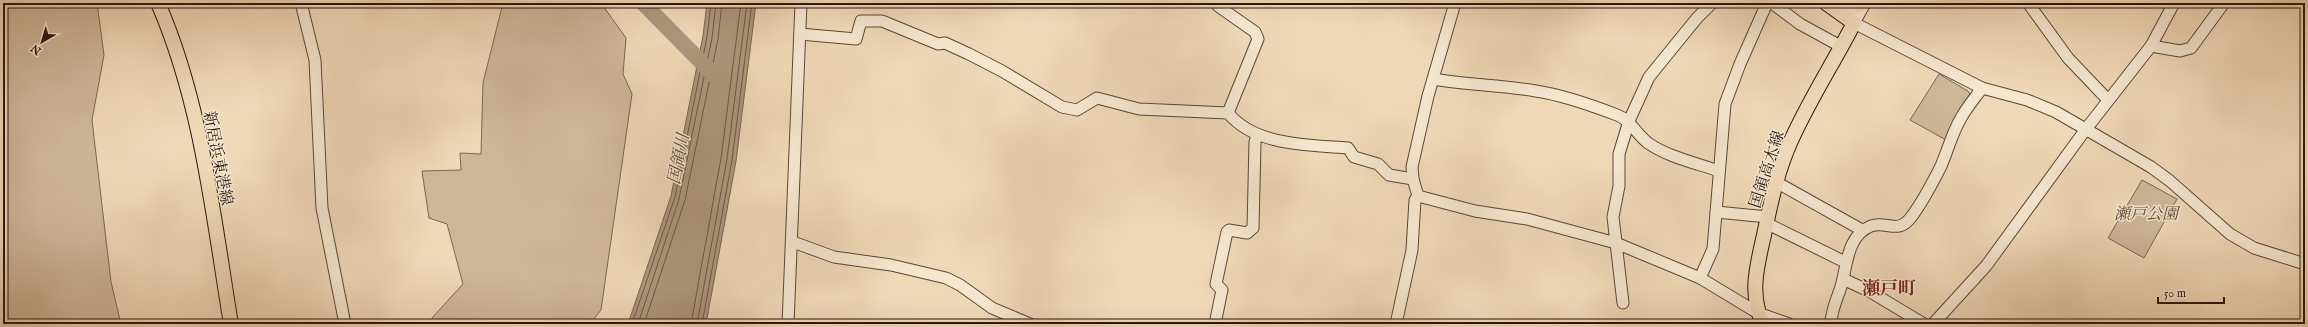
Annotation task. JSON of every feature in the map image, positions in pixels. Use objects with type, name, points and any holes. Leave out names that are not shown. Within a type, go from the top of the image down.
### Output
[{"type":"main road","name":"新居浜東港線","points":[[158,3],[171,34],[185,76],[201,142],[231,324]]},
{"type":"main road","points":[[1826,3],[1854,23]]},
{"type":"main road","points":[[1845,3],[1854,7],[1862,3]]},
{"type":"main road","name":"国領高木線","points":[[1760,319],[1754,293],[1754,274],[1776,182],[1787,149],[1854,23]]},
{"type":"street","points":[[301,3],[315,60],[322,208],[345,324]]},
{"type":"street","points":[[788,324],[801,3]]},
{"type":"street","points":[[1217,3],[1218,6],[1255,32],[1258,39],[1228,113]]},
{"type":"street","points":[[1399,322],[1412,250],[1415,200],[1418,196],[1413,179],[1412,167],[1433,79],[1455,3]]},
{"type":"street","points":[[1623,303],[1613,217],[1619,186],[1619,154],[1629,121],[1649,77],[1697,18],[1712,3]]},
{"type":"street","points":[[1700,278],[1713,249],[1725,104],[1740,64],[1767,3]]},
{"type":"street","points":[[1772,3],[1800,24],[1842,47]]},
{"type":"street","points":[[1865,3],[1854,23],[1982,88],[2027,100],[2086,129],[2164,176],[2230,234],[2260,250],[2305,264]]},
{"type":"street","points":[[2028,3],[2068,58],[2108,100]]},
{"type":"street","points":[[1933,324],[1986,266],[2073,149],[2086,129],[2150,46],[2174,3]]},
{"type":"street","points":[[2150,46],[2180,51],[2190,48],[2224,3]]},
{"type":"street","points":[[800,34],[856,39],[861,21],[882,21],[938,44],[945,43],[969,54],[1062,107],[1077,110],[1097,98],[1139,109],[1228,113],[1235,122],[1257,135],[1291,143],[1348,148],[1354,156],[1378,164],[1389,175],[1413,179]]},
{"type":"street","points":[[1433,79],[1536,91],[1582,103],[1619,115],[1629,121],[1648,143],[1681,158],[1719,171]]},
{"type":"street","points":[[1831,324],[1831,312],[1843,279],[1845,262],[1850,249],[1862,230],[1878,224],[1893,228],[1900,226],[1910,219],[1941,166],[1961,118],[1982,88]]},
{"type":"street","points":[[1215,324],[1222,290],[1216,284],[1227,232],[1229,230],[1247,233],[1253,228],[1255,142],[1257,135]]},
{"type":"street","points":[[1776,182],[1862,230]]},
{"type":"street","points":[[1418,196],[1475,211],[1527,219],[1616,243],[1700,278],[1760,319],[1789,324]]},
{"type":"street","points":[[1716,212],[1767,220],[1845,262]]},
{"type":"street","points":[[792,242],[834,256],[891,265],[946,278],[960,285],[992,308],[1030,324]]},
{"type":"street","points":[[1843,279],[1870,291],[1924,324]]},
{"type":"green space","points":[[3,3],[97,3],[104,55],[92,120],[111,282],[121,324],[3,324]]},
{"type":"green space","points":[[503,3],[601,3],[626,38],[623,74],[632,94],[601,310],[590,324],[432,324],[432,318],[463,284],[447,224],[429,218],[422,171],[461,170],[460,153],[481,154],[483,83]]},
{"type":"green space","points":[[1939,74],[1968,91],[1971,96],[1946,140],[1910,120]]},
{"type":"green space","name":"瀬戸公園","points":[[2142,180],[2177,199],[2144,258],[2108,238]]},
{"type":"water","points":[[707,3],[756,3],[736,161],[706,324],[628,324],[671,196],[703,36]]},
{"type":"waterway","points":[[643,3],[714,75]]},
{"type":"district","name":"瀬戸町","points":[[1889,288]]},
{"type":"water label","name":"国領川","points":[[678,159]]}]
